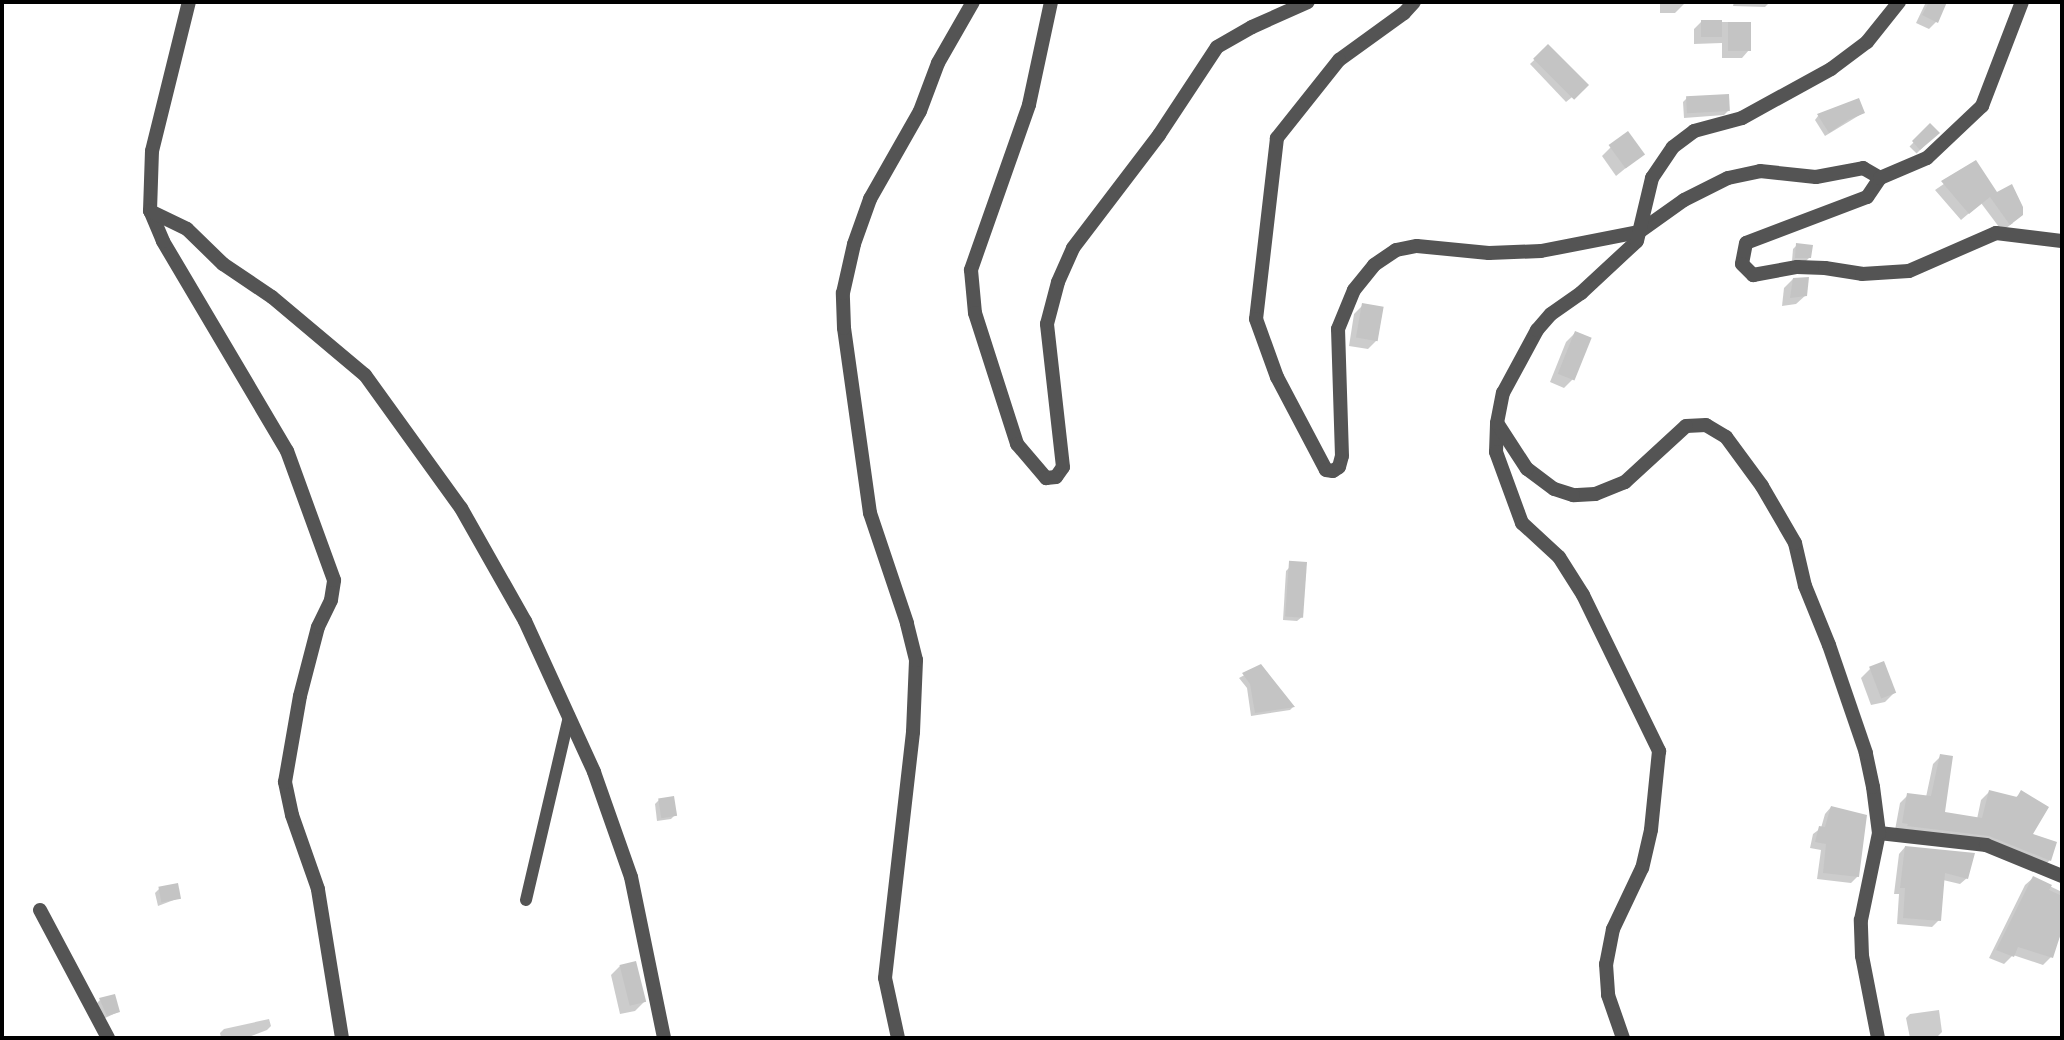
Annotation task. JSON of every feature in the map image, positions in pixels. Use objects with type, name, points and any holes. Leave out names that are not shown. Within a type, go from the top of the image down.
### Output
[{"type":"street","points":[[189,2],[152,150],[150,211],[163,241],[287,451],[334,580],[331,600],[318,627],[300,696],[285,782],[292,816],[318,889],[342,1038]]},
{"type":"street","points":[[898,1038],[885,978],[913,732],[916,660],[907,623],[870,513],[844,328],[843,293],[854,244],[870,200],[920,111],[938,62],[973,2]]},
{"type":"street","points":[[1051,2],[1029,104],[971,270],[975,313],[1017,444],[1046,478],[1056,477],[1063,467],[1047,324],[1058,282],[1073,248],[1158,135],[1217,47],[1252,27],[1308,2]]},
{"type":"street","points":[[1414,2],[1404,13],[1339,60],[1277,138],[1256,319],[1277,377],[1326,470],[1333,471],[1339,467],[1342,456],[1338,329],[1354,290],[1374,265],[1396,250],[1417,246],[1489,253],[1541,251],[1639,232],[1684,200],[1728,178],[1760,171],[1816,177],[1863,168],[1880,178]]},
{"type":"street","points":[[1623,1038],[1608,995],[1606,964],[1614,929],[1642,868],[1651,830],[1659,751],[1583,595],[1559,557],[1522,523],[1496,452],[1497,423],[1503,393],[1537,330],[1551,314],[1581,293],[1637,241],[1653,178],[1672,147],[1694,131],[1742,118],[1832,69],[1867,42],[1899,2]]},
{"type":"street","points":[[2022,2],[1982,106],[1927,158],[1880,178],[1867,197],[1745,243],[1742,264],[1753,275],[1797,267],[1862,274],[1909,271],[1996,233],[2062,241]]},
{"type":"street","points":[[150,211],[187,229],[223,264],[272,297],[365,374],[461,508],[525,621],[594,772],[631,877],[664,1038]]},
{"type":"street","points":[[1497,423],[1527,469],[1553,489],[1573,495],[1595,494],[1625,482],[1686,426],[1706,425],[1726,437],[1762,486],[1795,543],[1805,586],[1829,645],[1866,753],[1879,833],[1861,920],[1862,956],[1878,1038]]},
{"type":"street","points":[[1879,833],[1986,845],[2062,876]]},
{"type":"street","points":[[40,910],[107,1038]]},
{"type":"lane","points":[[526,900],[569,716]]},
{"type":"building","points":[[1929,2],[1947,2],[1938,23],[1922,15]]},
{"type":"building","points":[[1701,20],[1722,20],[1722,37],[1701,37]]},
{"type":"building","points":[[1728,22],[1751,22],[1751,51],[1728,51]]},
{"type":"building","points":[[1548,44],[1589,85],[1574,100],[1533,59]]},
{"type":"building","points":[[1729,94],[1730,111],[1687,113],[1686,96]]},
{"type":"building","points":[[1859,98],[1865,113],[1848,120],[1829,133],[1817,114]]},
{"type":"building","points":[[1930,123],[1940,133],[1920,150],[1912,141]]},
{"type":"building","points":[[1628,131],[1645,154],[1626,169],[1609,145]]},
{"type":"building","points":[[1976,160],[1997,192],[2012,184],[2023,207],[2023,215],[2010,225],[1990,197],[1969,214],[1941,181]]},
{"type":"building","points":[[1796,243],[1813,245],[1811,258],[1795,258]]},
{"type":"building","points":[[1809,277],[1807,296],[1790,298],[1793,278]]},
{"type":"building","points":[[1362,303],[1384,307],[1378,341],[1356,337]]},
{"type":"building","points":[[1575,331],[1592,338],[1574,380],[1558,374]]},
{"type":"building","points":[[1289,561],[1307,562],[1303,618],[1285,617]]},
{"type":"building","points":[[1884,661],[1896,693],[1881,698],[1869,667]]},
{"type":"building","points":[[1261,664],[1295,707],[1255,713],[1250,684],[1242,673]]},
{"type":"building","points":[[1940,754],[1953,756],[1945,812],[1982,818],[1989,790],[2017,797],[2021,790],[2049,807],[2033,834],[2057,842],[2051,861],[1989,836],[1907,826],[1908,824],[1902,823],[1907,793],[1931,796]]},
{"type":"building","points":[[674,796],[677,816],[661,818],[658,799]]},
{"type":"building","points":[[1831,806],[1867,815],[1859,877],[1823,873],[1826,844],[1815,842],[1819,826],[1825,827]]},
{"type":"building","points":[[1905,846],[1975,853],[1968,879],[1945,873],[1941,921],[1903,918],[1905,888],[1900,888]]},
{"type":"building","points":[[2033,876],[2052,885],[2049,890],[2062,896],[2062,930],[2053,958],[2018,947],[2014,957],[1996,950]]},
{"type":"building","points":[[178,883],[181,899],[161,903],[158,887]]},
{"type":"building","points":[[636,961],[646,1002],[630,1006],[620,965]]},
{"type":"building","points":[[115,994],[120,1012],[107,1016],[99,998]]}]
